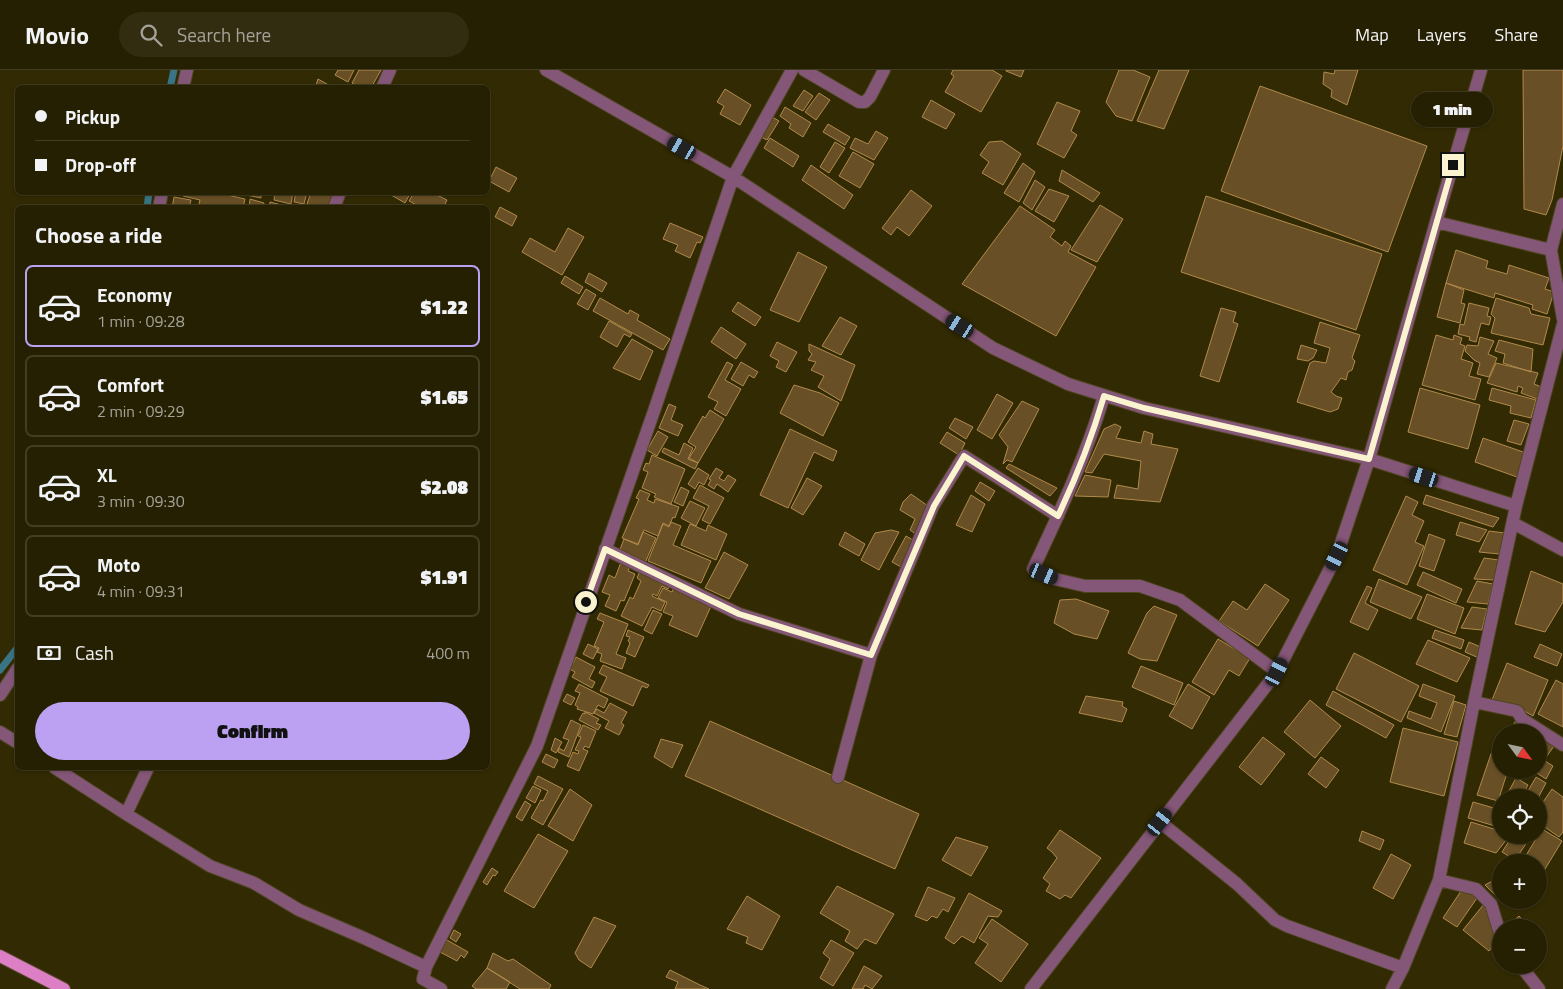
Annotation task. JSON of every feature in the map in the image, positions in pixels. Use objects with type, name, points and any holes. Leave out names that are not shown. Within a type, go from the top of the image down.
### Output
[{"type":"main road","points":[[0,956],[64,989]]},
{"type":"street","points":[[184,85],[187,70]]},
{"type":"street","points":[[383,85],[390,70]]},
{"type":"street","points":[[546,70],[733,177],[993,348],[1068,384],[1144,408],[1369,459],[1516,506]]},
{"type":"street","points":[[441,989],[423,979],[426,967],[537,746],[654,411],[733,177],[792,70]]},
{"type":"street","points":[[804,70],[859,102],[865,102],[870,97],[884,70]]},
{"type":"street","points":[[1032,989],[1277,672],[1337,556],[1369,459],[1481,70]]},
{"type":"street","points":[[1563,204],[1551,250],[1563,319]]},
{"type":"street","points":[[1436,222],[1551,250]]},
{"type":"street","points":[[1392,989],[1403,968],[1439,880],[1474,702],[1516,506],[1563,324]]},
{"type":"street","points":[[1104,396],[1092,435],[1068,494],[1033,569],[1055,579],[1085,586],[1140,586],[1180,600],[1277,672]]},
{"type":"street","points":[[838,778],[871,655],[934,506],[964,456],[1058,516]]},
{"type":"street","points":[[1513,523],[1563,550]]},
{"type":"street","points":[[605,549],[739,614],[871,655]]},
{"type":"street","points":[[0,695],[15,672]]},
{"type":"street","points":[[1474,702],[1517,711],[1522,719],[1563,744]]},
{"type":"street","points":[[0,732],[15,741]]},
{"type":"street","points":[[58,770],[210,866],[254,883],[299,910],[426,967]]},
{"type":"street","points":[[126,814],[147,770]]},
{"type":"street","points":[[1160,822],[1237,884],[1275,920],[1403,968]]},
{"type":"street","points":[[1439,880],[1476,889],[1491,904],[1496,919]]},
{"type":"street","points":[[1527,974],[1539,989]]},
{"type":"building","points":[[338,70],[354,70],[348,82],[335,75]]},
{"type":"building","points":[[359,70],[381,70],[373,85],[356,85],[352,83]]},
{"type":"building","points":[[953,70],[992,70],[1002,76],[981,112],[945,92],[954,76],[951,74]]},
{"type":"building","points":[[1006,70],[1024,70],[1021,77]]},
{"type":"building","points":[[1119,70],[1133,70],[1150,77],[1132,121],[1116,116],[1106,102]]},
{"type":"building","points":[[1159,70],[1189,70],[1164,129],[1137,121]]},
{"type":"building","points":[[1335,70],[1358,70],[1347,105],[1331,97],[1332,90],[1323,84],[1324,72],[1334,74]]},
{"type":"building","points":[[1523,70],[1563,70],[1563,146],[1552,200],[1546,215],[1524,209]]},
{"type":"building","points":[[318,79],[329,85],[316,85]]},
{"type":"building","points":[[1260,86],[1427,146],[1388,252],[1221,191]]},
{"type":"building","points":[[725,89],[751,105],[740,125],[720,114],[724,106],[717,102]]},
{"type":"building","points":[[804,90],[813,96],[803,111],[793,106]]},
{"type":"building","points":[[819,93],[830,100],[816,120],[805,112]]},
{"type":"building","points":[[931,100],[955,114],[946,129],[922,117]]},
{"type":"building","points":[[1057,102],[1080,111],[1071,131],[1077,135],[1064,158],[1037,144]]},
{"type":"building","points":[[785,107],[811,123],[803,137],[789,128],[791,124],[780,116]]},
{"type":"building","points":[[769,115],[779,121],[767,140],[757,135]]},
{"type":"building","points":[[828,124],[850,137],[845,145],[823,132]]},
{"type":"building","points":[[876,131],[888,138],[874,160],[850,148],[855,138],[868,144]]},
{"type":"building","points":[[770,138],[799,156],[793,167],[764,148]]},
{"type":"building","points":[[1002,141],[1021,154],[1003,185],[982,173],[989,162],[980,155],[989,142]]},
{"type":"building","points":[[835,142],[845,148],[829,173],[820,167]]},
{"type":"building","points":[[853,152],[874,164],[860,188],[839,176]]},
{"type":"building","points":[[1023,163],[1035,172],[1019,202],[1004,193]]},
{"type":"building","points":[[811,165],[853,195],[844,209],[802,180]]},
{"type":"building","points":[[496,167],[517,178],[509,192],[490,182]]},
{"type":"building","points":[[1062,170],[1100,193],[1093,202],[1059,181]]},
{"type":"building","points":[[1035,180],[1045,187],[1032,210],[1023,203]]},
{"type":"building","points":[[1049,189],[1069,196],[1054,222],[1035,211]]},
{"type":"building","points":[[911,190],[932,206],[909,236],[897,227],[891,235],[882,228]]},
{"type":"building","points":[[227,195],[245,199],[244,205],[199,205],[200,200],[183,196]]},
{"type":"building","points":[[246,195],[261,195],[261,198]]},
{"type":"building","points":[[275,195],[292,195],[291,204],[274,200]]},
{"type":"building","points":[[295,195],[306,195],[304,204],[294,202]]},
{"type":"building","points":[[310,195],[332,195],[330,205],[307,204]]},
{"type":"building","points":[[391,195],[409,195],[405,203]]},
{"type":"building","points":[[412,195],[437,195],[447,200],[444,205],[416,205],[409,201]]},
{"type":"building","points":[[1206,196],[1382,254],[1356,330],[1181,272]]},
{"type":"building","points":[[174,197],[191,200],[190,205],[173,205]]},
{"type":"building","points":[[250,199],[264,203],[264,205],[249,205]]},
{"type":"building","points":[[270,202],[281,205],[270,205]]},
{"type":"building","points":[[1100,205],[1123,219],[1097,262],[1071,250]]},
{"type":"building","points":[[1020,206],[1055,230],[1050,237],[1062,246],[1065,241],[1071,246],[1068,252],[1096,267],[1056,336],[962,284]]},
{"type":"building","points":[[500,207],[517,216],[512,226],[495,217]]},
{"type":"building","points":[[670,223],[703,237],[700,243],[697,242],[690,258],[675,251],[678,245],[663,239]]},
{"type":"building","points":[[568,228],[584,237],[562,275],[522,252],[530,238],[555,252]]},
{"type":"building","points":[[1456,250],[1488,261],[1486,268],[1507,274],[1509,265],[1549,278],[1545,289],[1554,292],[1547,314],[1532,309],[1533,305],[1495,293],[1494,298],[1446,283]]},
{"type":"building","points":[[798,252],[827,267],[799,322],[770,310]]},
{"type":"building","points":[[589,273],[607,283],[602,292],[585,282]]},
{"type":"building","points":[[565,276],[583,287],[579,294],[561,283]]},
{"type":"building","points":[[1446,283],[1464,290],[1461,303],[1465,304],[1460,323],[1437,317]]},
{"type":"building","points":[[586,289],[596,295],[588,310],[577,304]]},
{"type":"building","points":[[600,298],[628,314],[630,310],[639,315],[637,320],[670,339],[663,350],[593,311]]},
{"type":"building","points":[[1496,298],[1529,308],[1531,314],[1550,318],[1543,345],[1491,333],[1495,318],[1491,314]]},
{"type":"building","points":[[738,302],[761,317],[755,326],[732,311]]},
{"type":"building","points":[[1469,303],[1489,308],[1487,316],[1491,317],[1489,325],[1481,323],[1476,342],[1469,340],[1470,337],[1458,334],[1460,324],[1464,325]]},
{"type":"building","points":[[1221,308],[1236,312],[1233,322],[1238,324],[1219,382],[1200,376]]},
{"type":"building","points":[[840,317],[857,326],[841,355],[822,346]]},
{"type":"building","points":[[609,321],[632,334],[630,337],[624,334],[617,347],[600,337]]},
{"type":"building","points":[[1320,322],[1360,335],[1352,358],[1355,361],[1352,370],[1348,372],[1346,380],[1341,378],[1331,392],[1342,398],[1338,409],[1330,412],[1297,402],[1310,363],[1314,361],[1326,363],[1330,348],[1314,343]]},
{"type":"building","points":[[721,327],[746,344],[736,359],[711,342]]},
{"type":"building","points":[[1436,335],[1453,340],[1454,335],[1462,338],[1460,344],[1465,346],[1461,359],[1473,363],[1469,376],[1481,379],[1475,400],[1422,385]]},
{"type":"building","points":[[1480,337],[1494,341],[1488,354],[1497,358],[1489,377],[1477,374],[1480,363],[1465,351],[1467,345],[1478,346]]},
{"type":"building","points":[[632,339],[653,351],[640,380],[613,368]]},
{"type":"building","points":[[1499,340],[1533,349],[1531,372],[1503,363],[1505,354],[1495,351]]},
{"type":"building","points":[[777,342],[797,352],[786,372],[776,367],[779,361],[770,356]]},
{"type":"building","points":[[809,344],[855,365],[841,401],[818,387],[824,376],[811,370],[816,362],[808,360],[812,354],[809,351]]},
{"type":"building","points":[[1301,345],[1317,350],[1313,358],[1308,361],[1297,359]]},
{"type":"building","points":[[727,362],[733,365],[725,380],[741,389],[726,416],[714,409],[718,402],[708,397]]},
{"type":"building","points":[[741,362],[758,372],[754,378],[749,375],[743,386],[731,379]]},
{"type":"building","points":[[1496,363],[1538,373],[1534,384],[1544,388],[1540,400],[1521,393],[1523,388],[1518,386],[1517,392],[1487,383]]},
{"type":"building","points":[[794,385],[820,393],[839,403],[823,436],[780,413]]},
{"type":"building","points":[[1420,388],[1480,405],[1468,449],[1408,432]]},
{"type":"building","points":[[1492,388],[1536,400],[1531,418],[1510,413],[1511,406],[1489,400]]},
{"type":"building","points":[[997,394],[1013,403],[992,439],[977,430]]},
{"type":"building","points":[[1022,401],[1039,409],[1012,462],[1007,460],[1003,464],[1008,447],[999,435]]},
{"type":"building","points":[[669,404],[676,407],[671,420],[683,425],[678,436],[659,428]]},
{"type":"building","points":[[710,410],[724,419],[698,463],[689,458],[696,447],[688,442],[703,416],[705,418]]},
{"type":"building","points":[[955,418],[973,427],[966,439],[949,428]]},
{"type":"building","points":[[1514,420],[1529,424],[1521,445],[1507,441]]},
{"type":"building","points":[[1115,424],[1121,427],[1116,438],[1141,443],[1144,431],[1153,434],[1151,444],[1178,449],[1160,502],[1114,498],[1117,485],[1138,489],[1141,461],[1104,454],[1092,473],[1085,472],[1104,429]]},
{"type":"building","points":[[790,429],[837,451],[833,461],[814,452],[788,508],[760,495]]},
{"type":"building","points":[[658,431],[668,437],[657,456],[647,450]]},
{"type":"building","points":[[947,432],[965,443],[959,455],[940,443]]},
{"type":"building","points":[[1483,438],[1526,453],[1517,477],[1475,462]]},
{"type":"building","points":[[684,443],[693,448],[688,459],[698,463],[695,469],[662,452],[664,448],[679,455]]},
{"type":"building","points":[[652,455],[685,469],[671,504],[654,497],[656,494],[642,488],[648,472],[643,470],[646,463],[649,464]]},
{"type":"building","points":[[1009,464],[1057,488],[1050,496],[1006,468]]},
{"type":"building","points":[[698,468],[709,475],[704,485],[699,482],[695,489],[688,484]]},
{"type":"building","points":[[716,468],[723,472],[719,478],[724,481],[728,475],[736,480],[728,492],[717,484],[714,489],[708,485],[711,480],[709,479]]},
{"type":"building","points":[[1085,475],[1111,480],[1108,497],[1075,496]]},
{"type":"building","points":[[807,478],[822,486],[803,515],[791,508]]},
{"type":"building","points":[[980,482],[995,491],[989,501],[975,491]]},
{"type":"building","points":[[700,485],[724,498],[710,524],[702,520],[709,506],[693,498]]},
{"type":"building","points":[[681,487],[689,491],[683,506],[674,502]]},
{"type":"building","points":[[640,490],[650,494],[647,500],[654,503],[655,499],[679,507],[675,518],[673,517],[669,526],[663,523],[658,536],[644,530],[638,544],[622,538],[639,499],[636,498]]},
{"type":"building","points":[[911,494],[928,506],[917,535],[910,530],[915,519],[900,510],[903,502]]},
{"type":"building","points":[[971,495],[985,504],[972,532],[956,525]]},
{"type":"building","points":[[1426,495],[1499,518],[1493,527],[1423,504]]},
{"type":"building","points":[[1406,496],[1418,502],[1412,515],[1424,521],[1415,542],[1424,546],[1407,585],[1373,570]]},
{"type":"building","points":[[690,501],[705,508],[696,526],[681,518]]},
{"type":"building","points":[[671,522],[681,526],[673,545],[711,561],[701,583],[648,561],[663,524],[669,527]]},
{"type":"building","points":[[1460,522],[1487,530],[1479,542],[1456,535]]},
{"type":"building","points":[[690,524],[706,531],[708,525],[727,534],[716,560],[681,545]]},
{"type":"building","points":[[891,530],[899,532],[879,570],[861,560],[875,533]]},
{"type":"building","points":[[1489,531],[1505,533],[1500,554],[1479,552]]},
{"type":"building","points":[[643,532],[656,538],[645,563],[619,552],[624,539],[638,545]]},
{"type":"building","points":[[845,532],[865,544],[859,556],[839,545]]},
{"type":"building","points":[[1429,534],[1445,540],[1434,571],[1419,566]]},
{"type":"building","points":[[906,536],[913,540],[903,568],[892,562]]},
{"type":"building","points":[[724,552],[748,565],[729,599],[705,588]]},
{"type":"building","points":[[1484,558],[1499,560],[1494,580],[1474,579]]},
{"type":"building","points":[[621,562],[630,566],[628,571],[635,574],[624,601],[621,600],[616,611],[605,606],[610,595],[602,592],[609,575],[615,578]]},
{"type":"building","points":[[640,571],[671,583],[668,589],[662,586],[657,596],[653,594],[652,596],[665,602],[661,611],[652,607],[642,626],[621,616],[630,597],[633,599],[641,581],[637,578]]},
{"type":"building","points":[[1531,571],[1563,584],[1563,602],[1545,632],[1515,624]]},
{"type":"building","points":[[1423,572],[1462,589],[1456,603],[1417,585]]},
{"type":"building","points":[[1379,579],[1422,597],[1411,619],[1370,602]]},
{"type":"building","points":[[1477,581],[1493,584],[1488,604],[1467,602]]},
{"type":"building","points":[[1265,584],[1289,600],[1258,646],[1219,621],[1233,601],[1247,610]]},
{"type":"building","points":[[1367,586],[1372,588],[1365,603],[1378,610],[1368,630],[1350,622]]},
{"type":"building","points":[[674,587],[712,604],[697,637],[669,625],[673,616],[663,612],[667,602],[658,598],[663,588],[672,592]]},
{"type":"building","points":[[1427,594],[1464,608],[1455,634],[1417,619]]},
{"type":"building","points":[[1076,599],[1109,611],[1097,639],[1074,634],[1054,623],[1060,600]]},
{"type":"building","points":[[1154,606],[1177,615],[1157,661],[1140,659],[1128,653],[1147,613]]},
{"type":"building","points":[[1472,607],[1487,609],[1482,630],[1461,628]]},
{"type":"building","points":[[653,610],[662,614],[652,634],[644,630]]},
{"type":"building","points":[[600,613],[628,624],[616,654],[626,658],[622,669],[600,661],[602,654],[597,652],[599,648],[594,646],[604,622],[597,619]]},
{"type":"building","points":[[628,630],[644,637],[635,657],[626,653],[630,643],[628,641],[630,637],[626,636]]},
{"type":"building","points":[[1435,630],[1464,640],[1461,649],[1432,638]]},
{"type":"building","points":[[1218,639],[1250,658],[1239,676],[1229,670],[1214,695],[1192,682]]},
{"type":"building","points":[[1428,640],[1470,658],[1457,682],[1416,664]]},
{"type":"building","points":[[1469,642],[1483,648],[1479,658],[1465,652]]},
{"type":"building","points":[[588,644],[598,649],[593,659],[583,654]]},
{"type":"building","points":[[1540,644],[1562,654],[1557,666],[1534,657]]},
{"type":"building","points":[[1354,653],[1419,686],[1401,722],[1336,689]]},
{"type":"building","points":[[576,657],[595,667],[589,679],[595,682],[592,688],[572,677],[575,672],[570,669]]},
{"type":"building","points":[[1507,663],[1548,680],[1533,716],[1514,705],[1492,700]]},
{"type":"building","points":[[603,665],[649,685],[647,688],[642,686],[633,706],[600,691],[607,677],[599,673]]},
{"type":"building","points":[[1141,666],[1183,683],[1174,705],[1132,687]]},
{"type":"building","points":[[1556,680],[1563,684],[1563,727],[1538,714]]},
{"type":"building","points":[[579,684],[608,699],[604,708],[598,705],[593,714],[577,709],[578,707],[575,705],[580,693],[575,691]]},
{"type":"building","points":[[1188,684],[1210,697],[1192,729],[1169,716]]},
{"type":"building","points":[[1423,684],[1455,696],[1441,732],[1407,718],[1409,711],[1431,719],[1437,703],[1419,696]]},
{"type":"building","points":[[1333,691],[1394,725],[1386,738],[1326,705]]},
{"type":"building","points":[[567,694],[575,698],[571,705],[563,701]]},
{"type":"building","points":[[1086,696],[1123,702],[1122,706],[1127,709],[1122,722],[1079,713]]},
{"type":"building","points":[[1310,700],[1341,726],[1315,758],[1284,732]]},
{"type":"building","points":[[1454,701],[1466,705],[1457,737],[1444,734]]},
{"type":"building","points":[[610,703],[627,712],[621,723],[624,725],[619,735],[605,728],[609,721],[594,713],[597,709],[604,713]]},
{"type":"building","points":[[585,712],[599,719],[596,723],[601,725],[598,730],[579,720]]},
{"type":"building","points":[[1517,719],[1524,724],[1514,724]]},
{"type":"building","points":[[571,720],[581,725],[569,757],[558,752],[559,748],[564,751],[569,740],[563,738]]},
{"type":"building","points":[[710,721],[919,814],[895,869],[685,776]]},
{"type":"building","points":[[583,725],[596,731],[589,748],[585,746],[583,749],[588,751],[579,771],[567,766],[573,752],[578,754],[579,751],[575,750],[581,737],[578,736]]},
{"type":"building","points":[[1403,728],[1458,742],[1444,796],[1390,782]]},
{"type":"building","points":[[1263,737],[1285,754],[1261,785],[1239,767]]},
{"type":"building","points":[[555,738],[562,742],[556,753],[551,750]]},
{"type":"building","points":[[661,739],[683,745],[672,768],[654,757]]},
{"type":"building","points":[[1548,742],[1554,746],[1548,755]]},
{"type":"building","points":[[1492,751],[1492,779],[1505,779],[1502,789],[1492,789],[1492,799],[1477,795]]},
{"type":"building","points":[[546,754],[558,760],[554,768],[542,762]]},
{"type":"building","points":[[1321,757],[1339,770],[1326,788],[1308,774]]},
{"type":"building","points":[[1548,763],[1553,766],[1548,775]]},
{"type":"building","points":[[538,776],[563,789],[543,825],[531,818],[548,791],[534,784]]},
{"type":"building","points":[[1515,779],[1528,785],[1526,789],[1510,789]]},
{"type":"building","points":[[1535,779],[1539,779],[1546,783],[1543,789],[1529,789]]},
{"type":"building","points":[[533,786],[541,790],[535,803],[526,798]]},
{"type":"building","points":[[570,789],[592,805],[573,841],[548,826]]},
{"type":"building","points":[[1552,789],[1563,797],[1563,832],[1559,837],[1547,829],[1547,796]]},
{"type":"building","points":[[525,801],[531,805],[522,821],[516,817]]},
{"type":"building","points":[[1473,802],[1492,807],[1492,825],[1468,818]]},
{"type":"building","points":[[1471,822],[1492,828],[1492,844],[1503,844],[1496,853],[1464,843]]},
{"type":"building","points":[[1060,830],[1101,858],[1071,898],[1065,895],[1060,899],[1046,891],[1050,884],[1043,878],[1057,858],[1047,848]]},
{"type":"building","points":[[1362,831],[1384,840],[1380,850],[1359,841]]},
{"type":"building","points":[[1547,832],[1562,841],[1547,866],[1547,854],[1527,854],[1533,844],[1547,844]]},
{"type":"building","points":[[538,834],[568,851],[534,908],[504,891]]},
{"type":"building","points":[[956,837],[988,847],[971,876],[942,860]]},
{"type":"building","points":[[1507,844],[1526,844],[1519,854],[1505,854],[1502,852]]},
{"type":"building","points":[[1391,854],[1411,865],[1393,899],[1373,888]]},
{"type":"building","points":[[492,868],[498,872],[495,876],[493,875],[487,885],[483,882]]},
{"type":"building","points":[[1492,881],[1492,892],[1485,885]]},
{"type":"building","points":[[837,886],[894,914],[876,944],[865,939],[857,949],[845,941],[850,931],[820,913]]},
{"type":"building","points":[[928,887],[955,898],[948,912],[943,909],[937,918],[932,916],[927,921],[915,916]]},
{"type":"building","points":[[1463,888],[1477,898],[1457,927],[1443,918]]},
{"type":"building","points":[[969,893],[1002,911],[998,917],[988,916],[974,943],[962,936],[954,944],[945,938]]},
{"type":"building","points":[[747,896],[780,916],[762,950],[746,943],[748,937],[727,929]]},
{"type":"building","points":[[1484,904],[1492,925],[1492,947],[1489,951],[1463,930]]},
{"type":"building","points":[[594,917],[616,926],[591,968],[579,960],[575,953]]},
{"type":"building","points":[[992,919],[1028,944],[1001,982],[975,963],[988,944],[979,938]]},
{"type":"building","points":[[454,930],[461,934],[456,942],[450,938]]},
{"type":"building","points":[[447,940],[468,952],[464,958],[461,955],[457,961],[440,952]]},
{"type":"building","points":[[831,940],[854,953],[833,986],[820,978],[830,959],[823,953]]},
{"type":"building","points":[[493,953],[508,961],[513,959],[551,985],[549,989],[520,989],[487,968]]},
{"type":"building","points":[[864,966],[882,976],[872,989],[865,985],[863,989],[852,989]]},
{"type":"building","points":[[487,968],[510,982],[506,989],[476,989],[472,986]]},
{"type":"building","points":[[670,970],[709,989],[675,989],[678,982],[666,977]]},
{"type":"waterway","points":[[171,85],[174,70]]},
{"type":"waterway","points":[[147,205],[149,195]]},
{"type":"waterway","points":[[0,670],[15,651]]},
{"type":"route","points":[[586,602],[605,549],[739,614],[871,655],[934,506],[964,456],[1058,516],[1095,426],[1104,396],[1144,408],[1369,459],[1453,165]]}]
